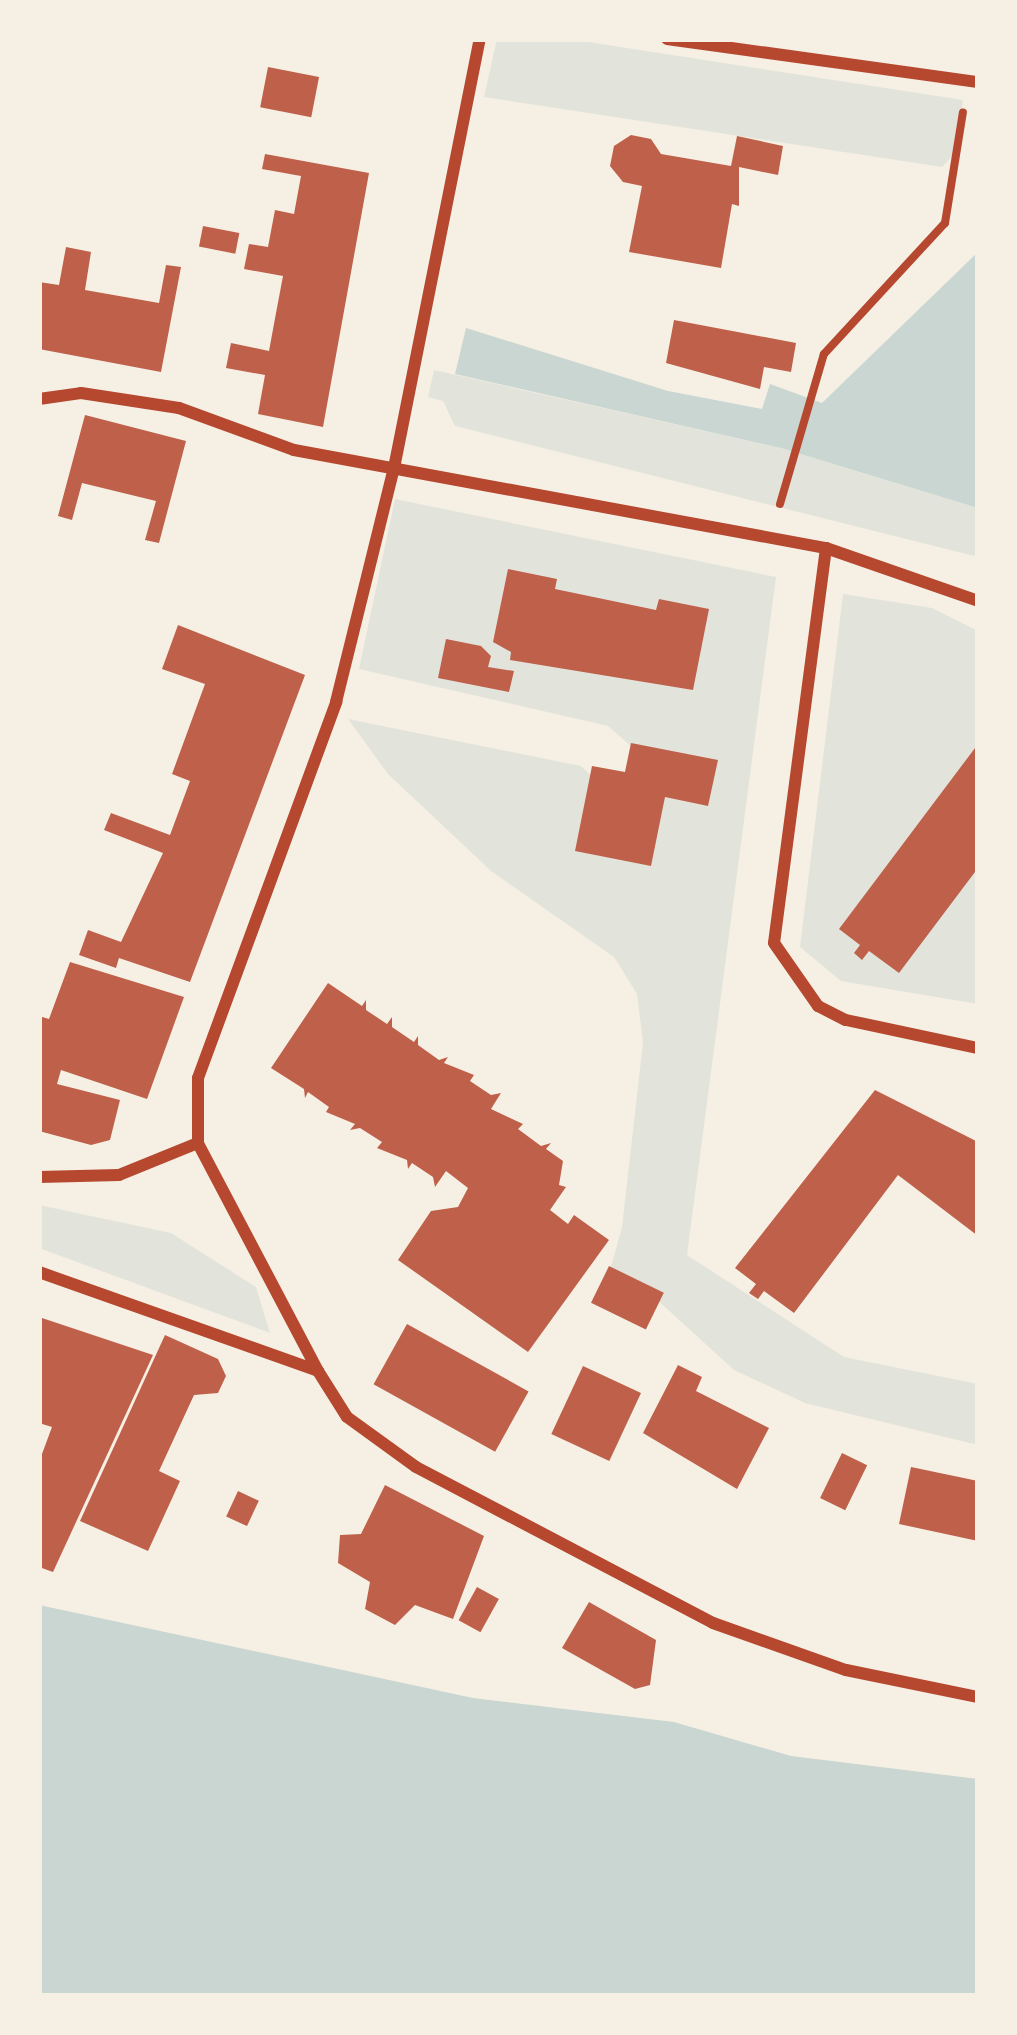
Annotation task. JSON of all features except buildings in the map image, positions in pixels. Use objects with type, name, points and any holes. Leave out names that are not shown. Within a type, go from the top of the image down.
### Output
[{"type":"street","points":[[480,39],[395,463],[336,702],[198,1078],[198,1143],[347,1417],[416,1467],[713,1623],[846,1670],[978,1697]]},
{"type":"street","points":[[667,39],[973,82]]},
{"type":"street","points":[[39,399],[81,393],[179,408],[294,450],[395,463],[826,548],[978,601]]},
{"type":"street","points":[[826,548],[774,943],[818,1006],[846,1020],[978,1048]]},
{"type":"street","points":[[39,1178],[119,1175],[198,1143]]},
{"type":"street","points":[[39,1272],[318,1371]]},
{"type":"path","points":[[790,475],[824,354],[945,223],[973,82]]},
{"type":"shaded area","points":[[497,39],[569,39],[963,100],[957,151],[942,167],[484,97]]},
{"type":"shaded area","points":[[978,252],[978,508],[781,448],[455,374],[466,328],[668,391],[762,409],[770,384],[822,403]]},
{"type":"shaded area","points":[[434,370],[781,448],[978,508],[978,557],[455,426],[443,401],[428,397]]},
{"type":"shaded area","points":[[395,499],[776,577],[687,1255],[844,1357],[978,1384],[978,1445],[805,1403],[734,1370],[654,1297],[607,1281],[622,1227],[643,1042],[637,994],[614,957],[491,871],[388,774],[348,719],[581,766],[618,801],[631,746],[608,726],[359,669]]},
{"type":"shaded area","points":[[843,594],[932,608],[978,631],[978,1004],[841,981],[800,947]]},
{"type":"shaded area","points":[[39,1205],[171,1233],[256,1287],[270,1333],[39,1248]]},
{"type":"shaded area","points":[[39,1605],[473,1698],[674,1722],[791,1756],[978,1779],[978,1996],[39,1996]]}]
